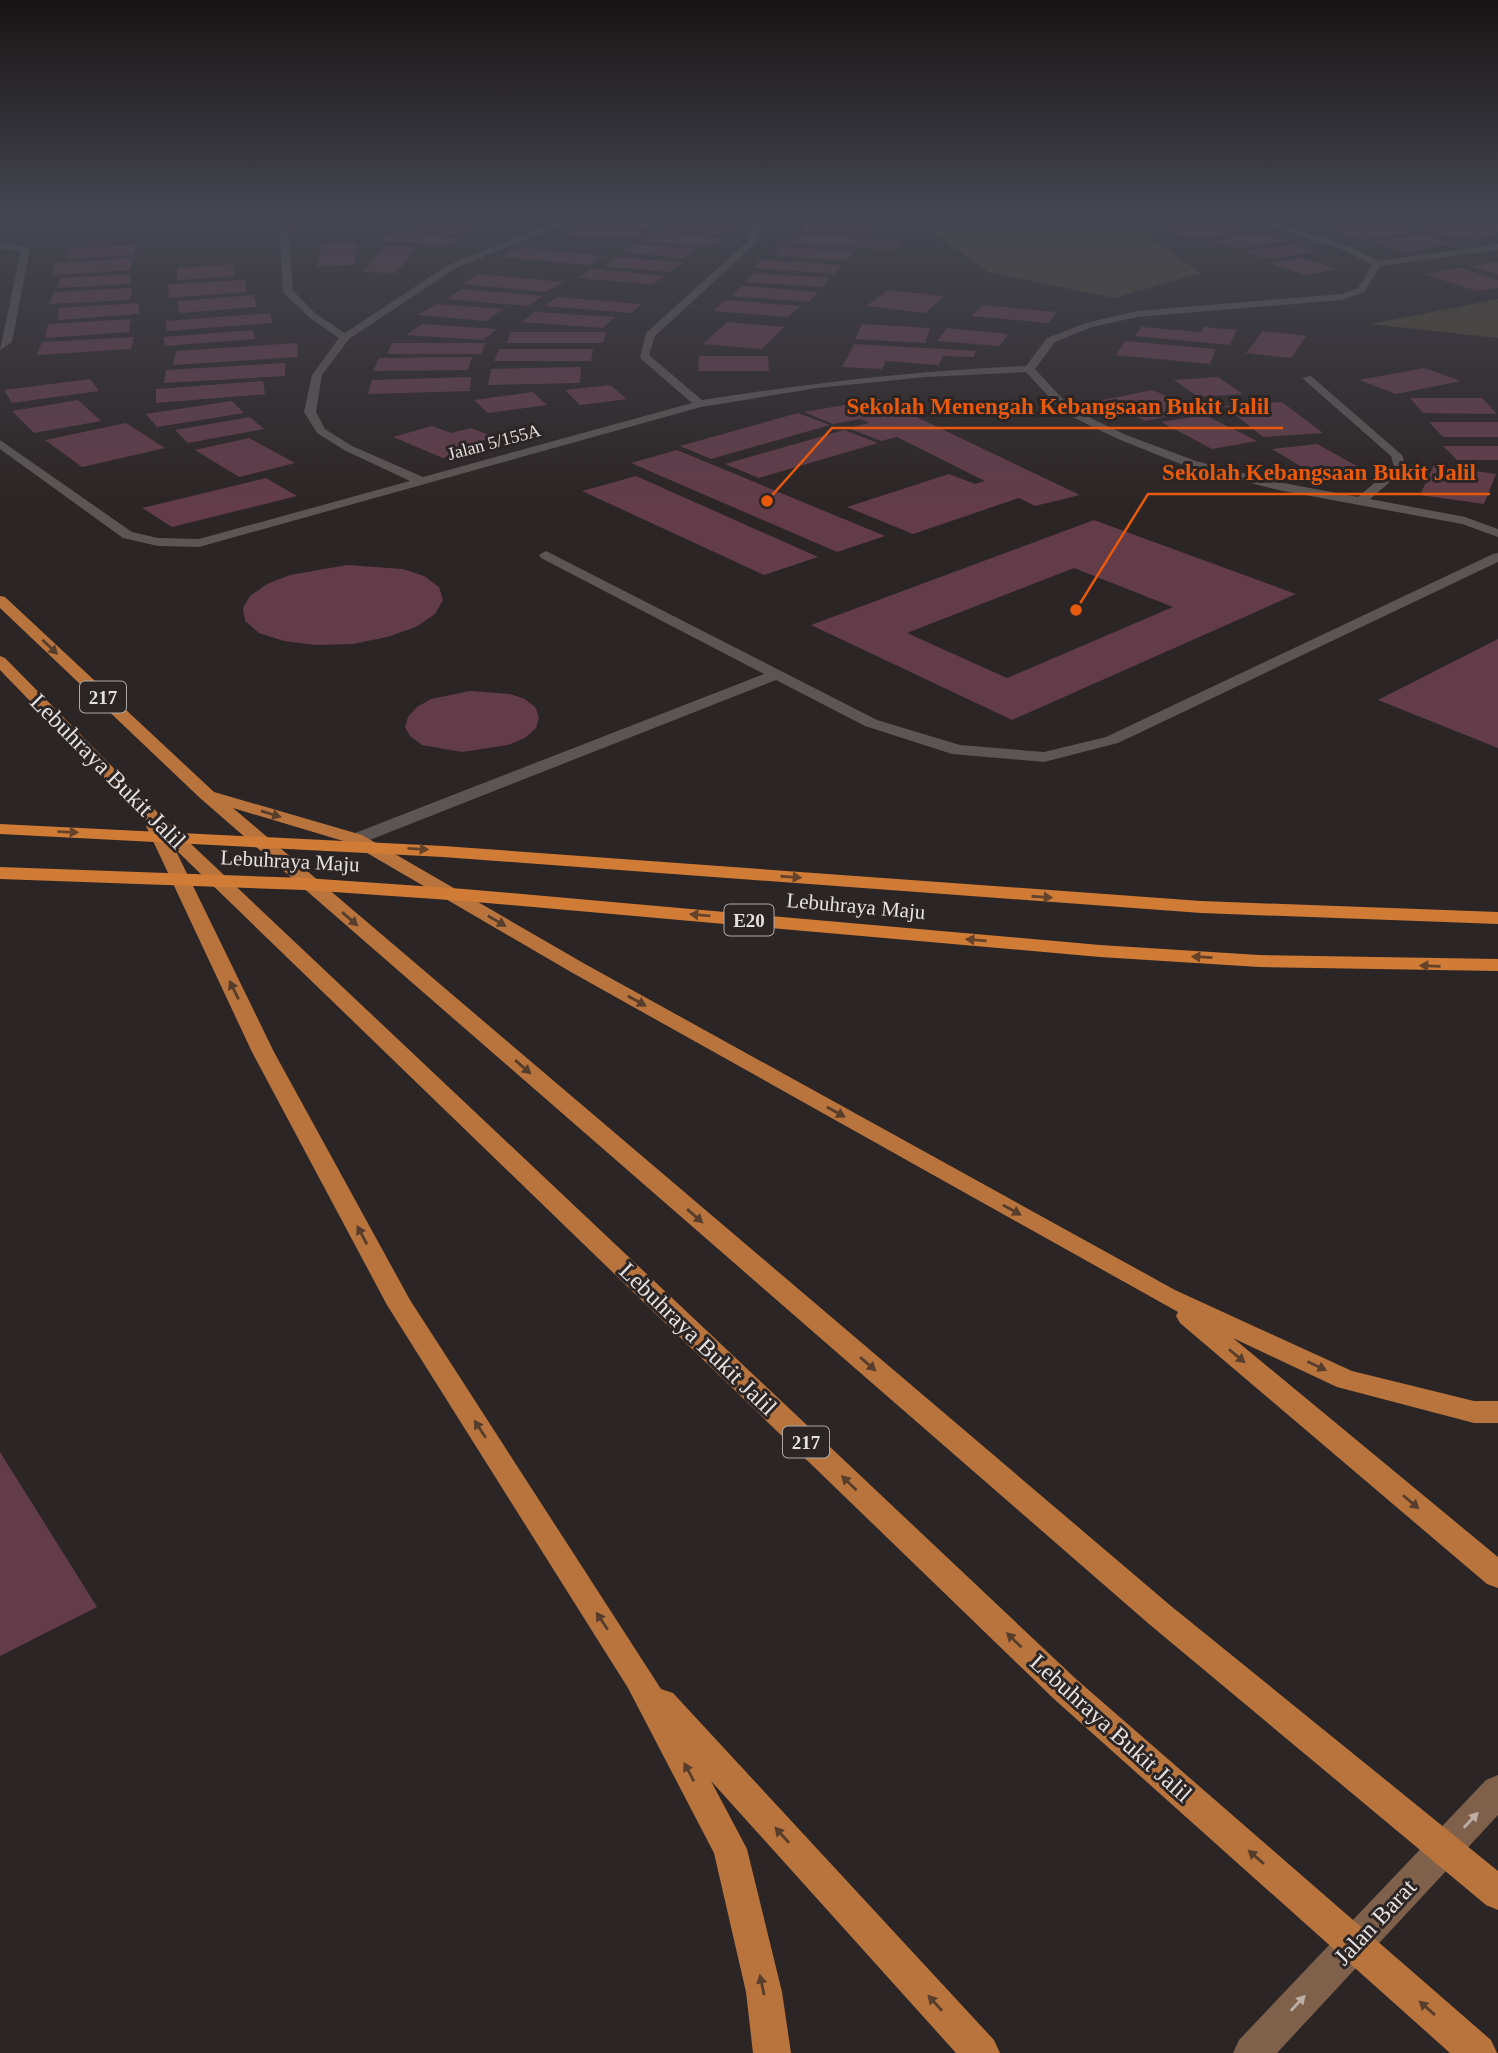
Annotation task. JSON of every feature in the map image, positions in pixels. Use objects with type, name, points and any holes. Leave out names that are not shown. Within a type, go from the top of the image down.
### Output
[{"type":"highway","name":"217","points":[[0,600],[206,794],[1160,1615],[1498,1893]]},
{"type":"highway","name":"Lebuhraya Bukit Jalil","points":[[0,661],[150,815],[1065,1689],[1478,2053]]},
{"type":"highway","points":[[206,794],[356,839],[590,975],[1166,1296],[1346,1380],[1474,1412],[1498,1412]]},
{"type":"highway","points":[[150,815],[263,1052],[400,1305],[639,1678],[730,1849],[764,1992],[772,2053]]},
{"type":"highway","name":"Lebuhraya Maju","points":[[0,829],[461,852],[1159,906],[1354,916],[1498,918]]},
{"type":"highway","name":"Lebuhraya Maju","points":[[0,873],[304,884],[424,892],[1100,951],[1259,961],[1498,965]]},
{"type":"highway","points":[[1166,1296],[1498,1575]]},
{"type":"highway","points":[[639,1678],[981,2053]]},
{"type":"main road","name":"Jalan Barat","points":[[1252,2053],[1498,1791]]},
{"type":"street","points":[[0,346],[8,342],[14,312]]},
{"type":"street","points":[[309,312],[345,337]]},
{"type":"street","points":[[383,312],[345,337],[317,375],[310,412],[321,431],[348,449],[419,480]]},
{"type":"street","points":[[675,312],[650,335],[644,356],[700,404]]},
{"type":"street","points":[[1163,312],[1137,314],[1089,325],[1051,340],[1029,369],[1068,411],[1122,437],[1192,464],[1278,486],[1465,521],[1498,533]]},
{"type":"street","name":"Jalan 5/155A","points":[[0,444],[128,535],[158,542],[199,543],[700,404],[817,385],[926,374],[1029,369]]},
{"type":"street","points":[[1307,378],[1396,455],[1400,467],[1361,502]]},
{"type":"street","points":[[546,555],[871,723],[958,750],[1044,757],[1112,740],[1498,557]]},
{"type":"street","points":[[356,839],[774,675]]},
{"type":"shaded area","points":[[1433,312],[1498,312],[1498,338],[1371,324]]},
{"type":"building","points":[[59,312],[139,312],[139,314],[58,320]]},
{"type":"building","points":[[423,312],[499,312],[486,321],[418,315]]},
{"type":"building","points":[[535,312],[615,317],[603,328],[522,322]]},
{"type":"building","points":[[723,312],[794,312],[788,317]]},
{"type":"building","points":[[975,312],[1057,312],[1048,323],[971,316]]},
{"type":"building","points":[[270,313],[273,323],[167,331],[166,321]]},
{"type":"building","points":[[131,319],[129,332],[45,338],[48,324]]},
{"type":"building","points":[[727,322],[784,327],[762,349],[703,344]]},
{"type":"building","points":[[422,324],[497,329],[483,340],[406,335]]},
{"type":"building","points":[[862,324],[930,328],[925,343],[855,339]]},
{"type":"building","points":[[1141,327],[1201,332],[1204,327],[1237,330],[1229,345],[1135,336]]},
{"type":"building","points":[[947,328],[1008,334],[1000,346],[937,341]]},
{"type":"building","points":[[253,330],[255,339],[165,346],[163,337]]},
{"type":"building","points":[[1263,331],[1306,336],[1291,358],[1246,353]]},
{"type":"building","points":[[511,332],[606,332],[603,343],[507,343]]},
{"type":"building","points":[[134,337],[131,349],[37,355],[42,342]]},
{"type":"building","points":[[1125,341],[1216,349],[1210,364],[1116,355]]},
{"type":"building","points":[[297,343],[298,357],[173,365],[176,351]]},
{"type":"building","points":[[392,343],[486,343],[481,354],[387,354]]},
{"type":"building","points":[[854,344],[976,351],[974,357],[943,356],[939,365],[886,361],[882,369],[842,367]]},
{"type":"building","points":[[499,349],[593,349],[591,361],[494,361]]},
{"type":"building","points":[[699,356],[768,356],[769,371],[698,371]]},
{"type":"building","points":[[472,357],[468,370],[373,371],[379,358]]},
{"type":"building","points":[[285,363],[285,376],[164,383],[166,370]]},
{"type":"building","points":[[581,367],[580,383],[488,385],[491,369]]},
{"type":"building","points":[[1424,368],[1461,381],[1396,394],[1359,380]]},
{"type":"building","points":[[471,377],[470,391],[368,394],[372,380]]},
{"type":"building","points":[[1218,377],[1243,394],[1198,397],[1174,380]]},
{"type":"building","points":[[90,379],[99,391],[12,403],[4,390]]},
{"type":"building","points":[[263,381],[265,394],[156,403],[156,389]]},
{"type":"building","points":[[610,385],[627,399],[580,405],[565,390]]},
{"type":"building","points":[[1152,390],[1200,409],[1146,421],[1098,401]]},
{"type":"building","points":[[533,392],[547,405],[488,413],[474,400]]},
{"type":"building","points":[[1410,398],[1482,398],[1497,414],[1423,413]]},
{"type":"building","points":[[879,399],[1080,495],[1035,506],[1019,498],[913,534],[847,507],[949,474],[975,484],[985,481],[897,437],[881,441],[848,428],[869,423],[861,419],[833,424],[804,412]]},
{"type":"building","points":[[78,400],[101,421],[34,433],[12,411]]},
{"type":"building","points":[[232,401],[244,413],[157,427],[146,414]]},
{"type":"building","points":[[1282,402],[1323,433],[1263,437],[1224,406]]},
{"type":"building","points":[[798,413],[830,425],[711,459],[680,446]]},
{"type":"building","points":[[1205,415],[1257,441],[1212,449],[1161,422]]},
{"type":"building","points":[[250,417],[264,429],[188,443],[175,430]]},
{"type":"building","points":[[1429,422],[1498,422],[1498,437],[1443,437]]},
{"type":"building","points":[[126,423],[165,448],[82,467],[45,440]]},
{"type":"building","points":[[432,426],[451,433],[471,428],[494,437],[474,443],[483,446],[443,458],[393,437]]},
{"type":"building","points":[[844,430],[878,443],[759,478],[725,464]]},
{"type":"building","points":[[249,438],[295,463],[239,477],[195,450]]},
{"type":"building","points":[[1317,444],[1357,466],[1310,472],[1272,449]]},
{"type":"building","points":[[1443,446],[1498,446],[1498,460],[1457,460]]},
{"type":"building","points":[[677,450],[885,536],[837,552],[631,463]]},
{"type":"building","points":[[1434,465],[1496,474],[1484,504],[1420,495]]},
{"type":"building","points":[[636,476],[818,557],[764,575],[582,491]]},
{"type":"building","points":[[266,478],[297,496],[172,527],[142,508]]},
{"type":"building","points":[[1094,520],[1296,594],[1012,720],[811,625]],"holes":[[[1074,568],[1173,607],[1007,678],[907,633]]]},
{"type":"building","points":[[347,565],[403,569],[424,576],[439,587],[443,600],[435,614],[416,627],[353,644],[316,645],[284,641],[259,633],[245,621],[243,608],[250,596],[267,584],[290,575]]},
{"type":"building","points":[[1498,639],[1498,748],[1378,700]]},
{"type":"building","points":[[470,691],[510,694],[525,699],[536,708],[539,718],[536,728],[525,738],[508,745],[462,752],[422,745],[410,736],[405,727],[408,717],[417,707],[431,699]]},
{"type":"building","points":[[0,1452],[97,1607],[0,1656]]},
{"type":"place","name":"Sekolah Menengah Kebangsaan Bukit Jalil","points":[[767,501]]},
{"type":"place","name":"Sekolah Kebangsaan Bukit Jalil","points":[[1076,610]]}]
